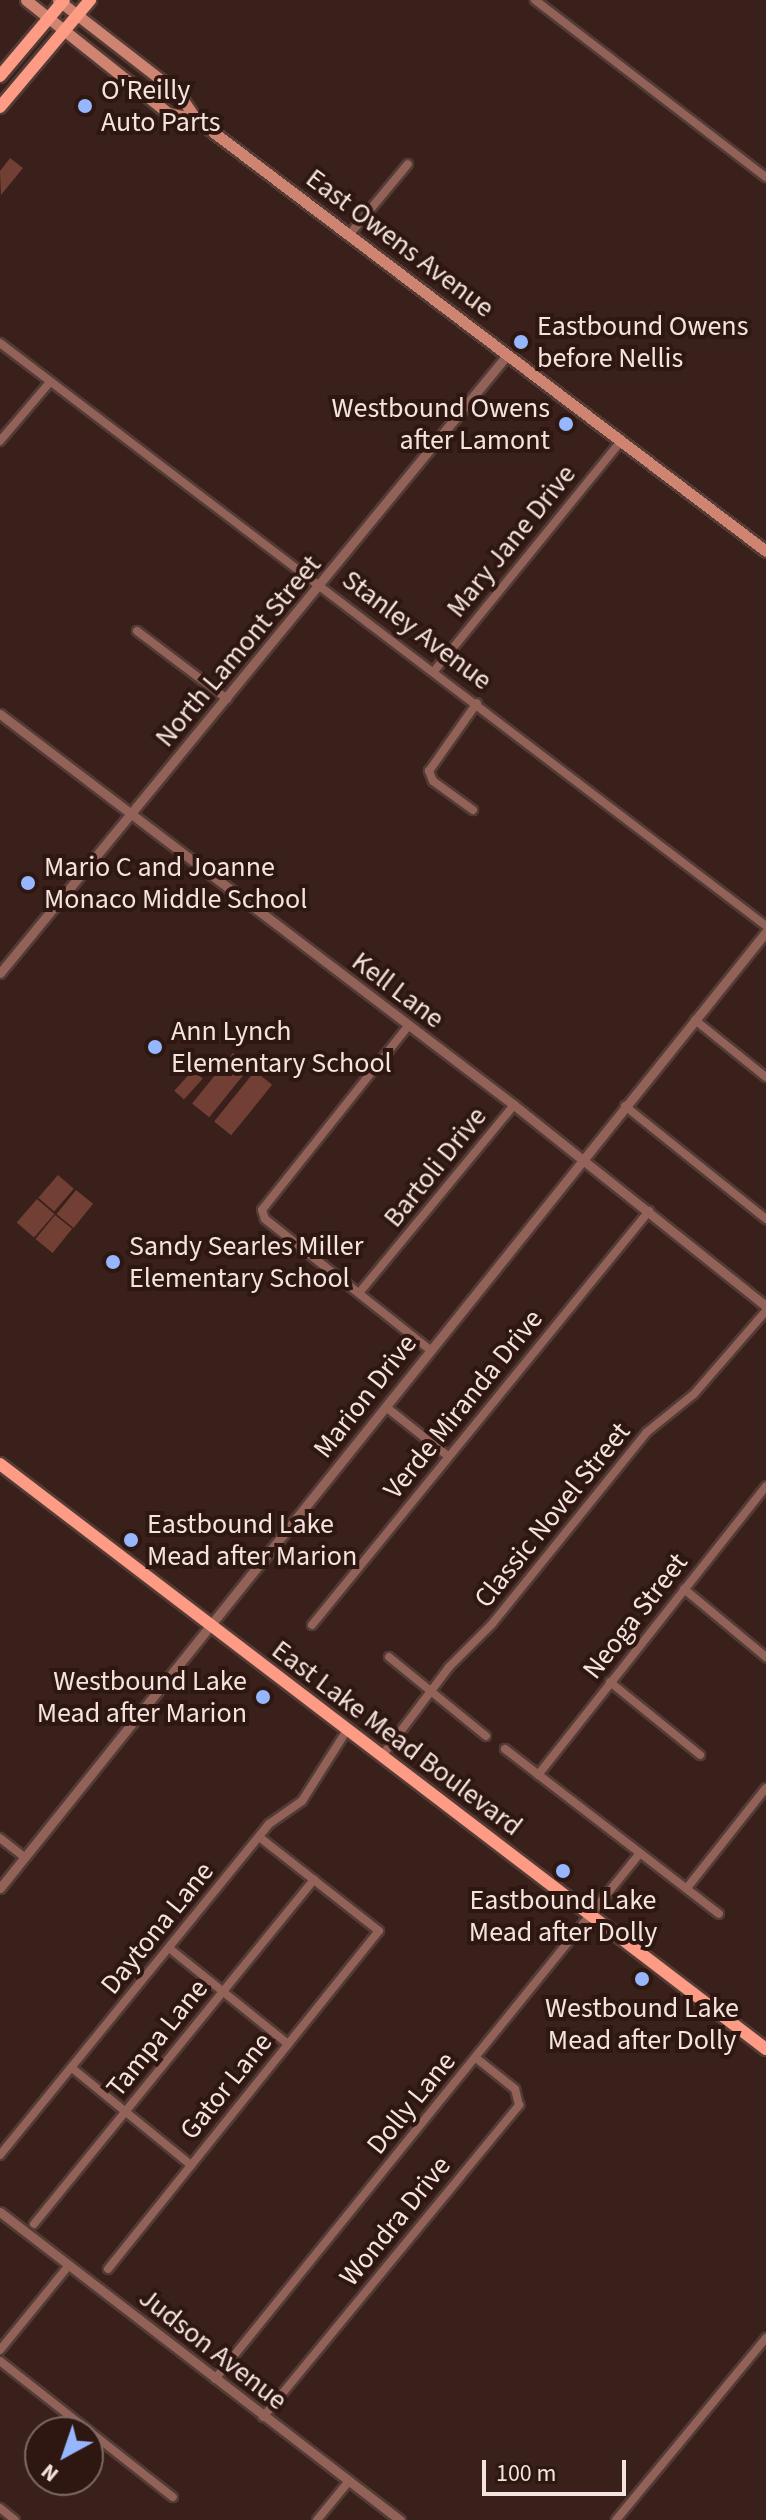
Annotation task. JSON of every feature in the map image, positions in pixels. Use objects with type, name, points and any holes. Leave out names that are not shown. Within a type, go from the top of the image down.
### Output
[{"type":"main road","name":"East Owens Avenue","points":[[26,0],[168,113],[196,119]]},
{"type":"main road","points":[[0,107],[90,0]]},
{"type":"main road","name":"East Owens Avenue","points":[[61,1],[179,94],[196,119],[766,551]]},
{"type":"main road","points":[[0,76],[61,1]]},
{"type":"main road","name":"East Lake Mead Boulevard","points":[[0,1464],[766,2049]]},
{"type":"street","points":[[535,0],[766,177]]},
{"type":"street","points":[[349,235],[408,164]]},
{"type":"street","name":"Stanley Avenue","points":[[0,343],[435,670],[766,929]]},
{"type":"street","name":"North Lamont Street","points":[[0,973],[322,585],[507,355]]},
{"type":"street","points":[[0,441],[50,382]]},
{"type":"street","name":"Mary Jane Drive","points":[[435,670],[621,441]]},
{"type":"street","points":[[137,631],[227,699]]},
{"type":"street","points":[[473,810],[433,781],[429,771],[477,703]]},
{"type":"street","name":"Kell Lane","points":[[0,714],[514,1105],[766,1308]]},
{"type":"street","name":"Marion Drive","points":[[0,1888],[766,929]]},
{"type":"street","points":[[695,1020],[766,1077]]},
{"type":"street","points":[[409,1025],[262,1210],[265,1219],[430,1350]]},
{"type":"street","name":"Bartoli Drive","points":[[359,1293],[514,1105]]},
{"type":"street","points":[[625,1106],[766,1219]]},
{"type":"street","name":"Verde Miranda Drive","points":[[312,1625],[649,1211]]},
{"type":"street","name":"Classic Novel Street","points":[[382,1756],[431,1691],[492,1624],[647,1432],[694,1394],[766,1308]]},
{"type":"street","points":[[386,1407],[449,1457]]},
{"type":"street","name":"Neoga Street","points":[[538,1775],[766,1486]]},
{"type":"street","points":[[684,1589],[766,1657]]},
{"type":"street","points":[[389,1657],[486,1736]]},
{"type":"street","points":[[610,1682],[700,1755]]},
{"type":"street","name":"Daytona Lane","points":[[0,2155],[259,1837],[302,1801],[347,1730]]},
{"type":"street","points":[[505,1749],[719,1914]]},
{"type":"street","points":[[687,1888],[766,1788]]},
{"type":"street","points":[[259,1837],[314,1880]]},
{"type":"street","points":[[0,1838],[24,1857]]},
{"type":"street","name":"Dolly Lane","points":[[215,2379],[640,1853]]},
{"type":"street","name":"Gator Lane","points":[[108,2269],[379,1931],[314,1880]]},
{"type":"street","name":"Tampa Lane","points":[[34,2224],[314,1880]]},
{"type":"street","points":[[169,1948],[288,2044]]},
{"type":"street","name":"Wondra Drive","points":[[263,2417],[519,2105],[515,2089],[476,2058]]},
{"type":"street","points":[[72,2068],[191,2165]]},
{"type":"street","name":"Judson Avenue","points":[[0,2212],[400,2520]]},
{"type":"street","points":[[0,2350],[69,2265]]},
{"type":"street","points":[[616,2520],[766,2338]]},
{"type":"street","points":[[0,2361],[173,2497]]},
{"type":"street","points":[[317,2520],[349,2481]]},
{"type":"street","points":[[0,2508],[15,2520]]},
{"type":"shaded area","points":[[10,158],[23,168],[1,195],[0,171]]},
{"type":"shaded area","points":[[233,1053],[250,1067],[209,1117],[192,1104]]},
{"type":"shaded area","points":[[193,1070],[203,1079],[184,1100],[174,1091]]},
{"type":"shaded area","points":[[255,1071],[272,1085],[231,1135],[214,1122]]},
{"type":"shaded area","points":[[58,1175],[74,1189],[54,1211],[38,1198]]},
{"type":"shaded area","points":[[76,1190],[93,1204],[74,1228],[56,1214]]},
{"type":"shaded area","points":[[37,1199],[54,1214],[34,1237],[17,1222]]},
{"type":"shaded area","points":[[55,1215],[72,1229],[53,1253],[35,1239]]},
{"type":"place","name":"O'Reilly Auto Parts","points":[[85,106]]},
{"type":"place","name":"Eastbound Owens before Nellis","points":[[521,342]]},
{"type":"place","name":"Westbound Owens after Lamont","points":[[566,424]]},
{"type":"place","name":"Mario C and Joanne Monaco Middle School","points":[[28,883]]},
{"type":"place","name":"Ann Lynch Elementary School","points":[[155,1047]]},
{"type":"place","name":"Sandy Searles Miller Elementary School","points":[[113,1262]]},
{"type":"place","name":"Eastbound Lake Mead after Marion","points":[[131,1540]]},
{"type":"place","name":"Westbound Lake Mead after Marion","points":[[263,1697]]},
{"type":"place","name":"Eastbound Lake Mead after Dolly","points":[[563,1871]]},
{"type":"place","name":"Westbound Lake Mead after Dolly","points":[[642,1979]]}]
